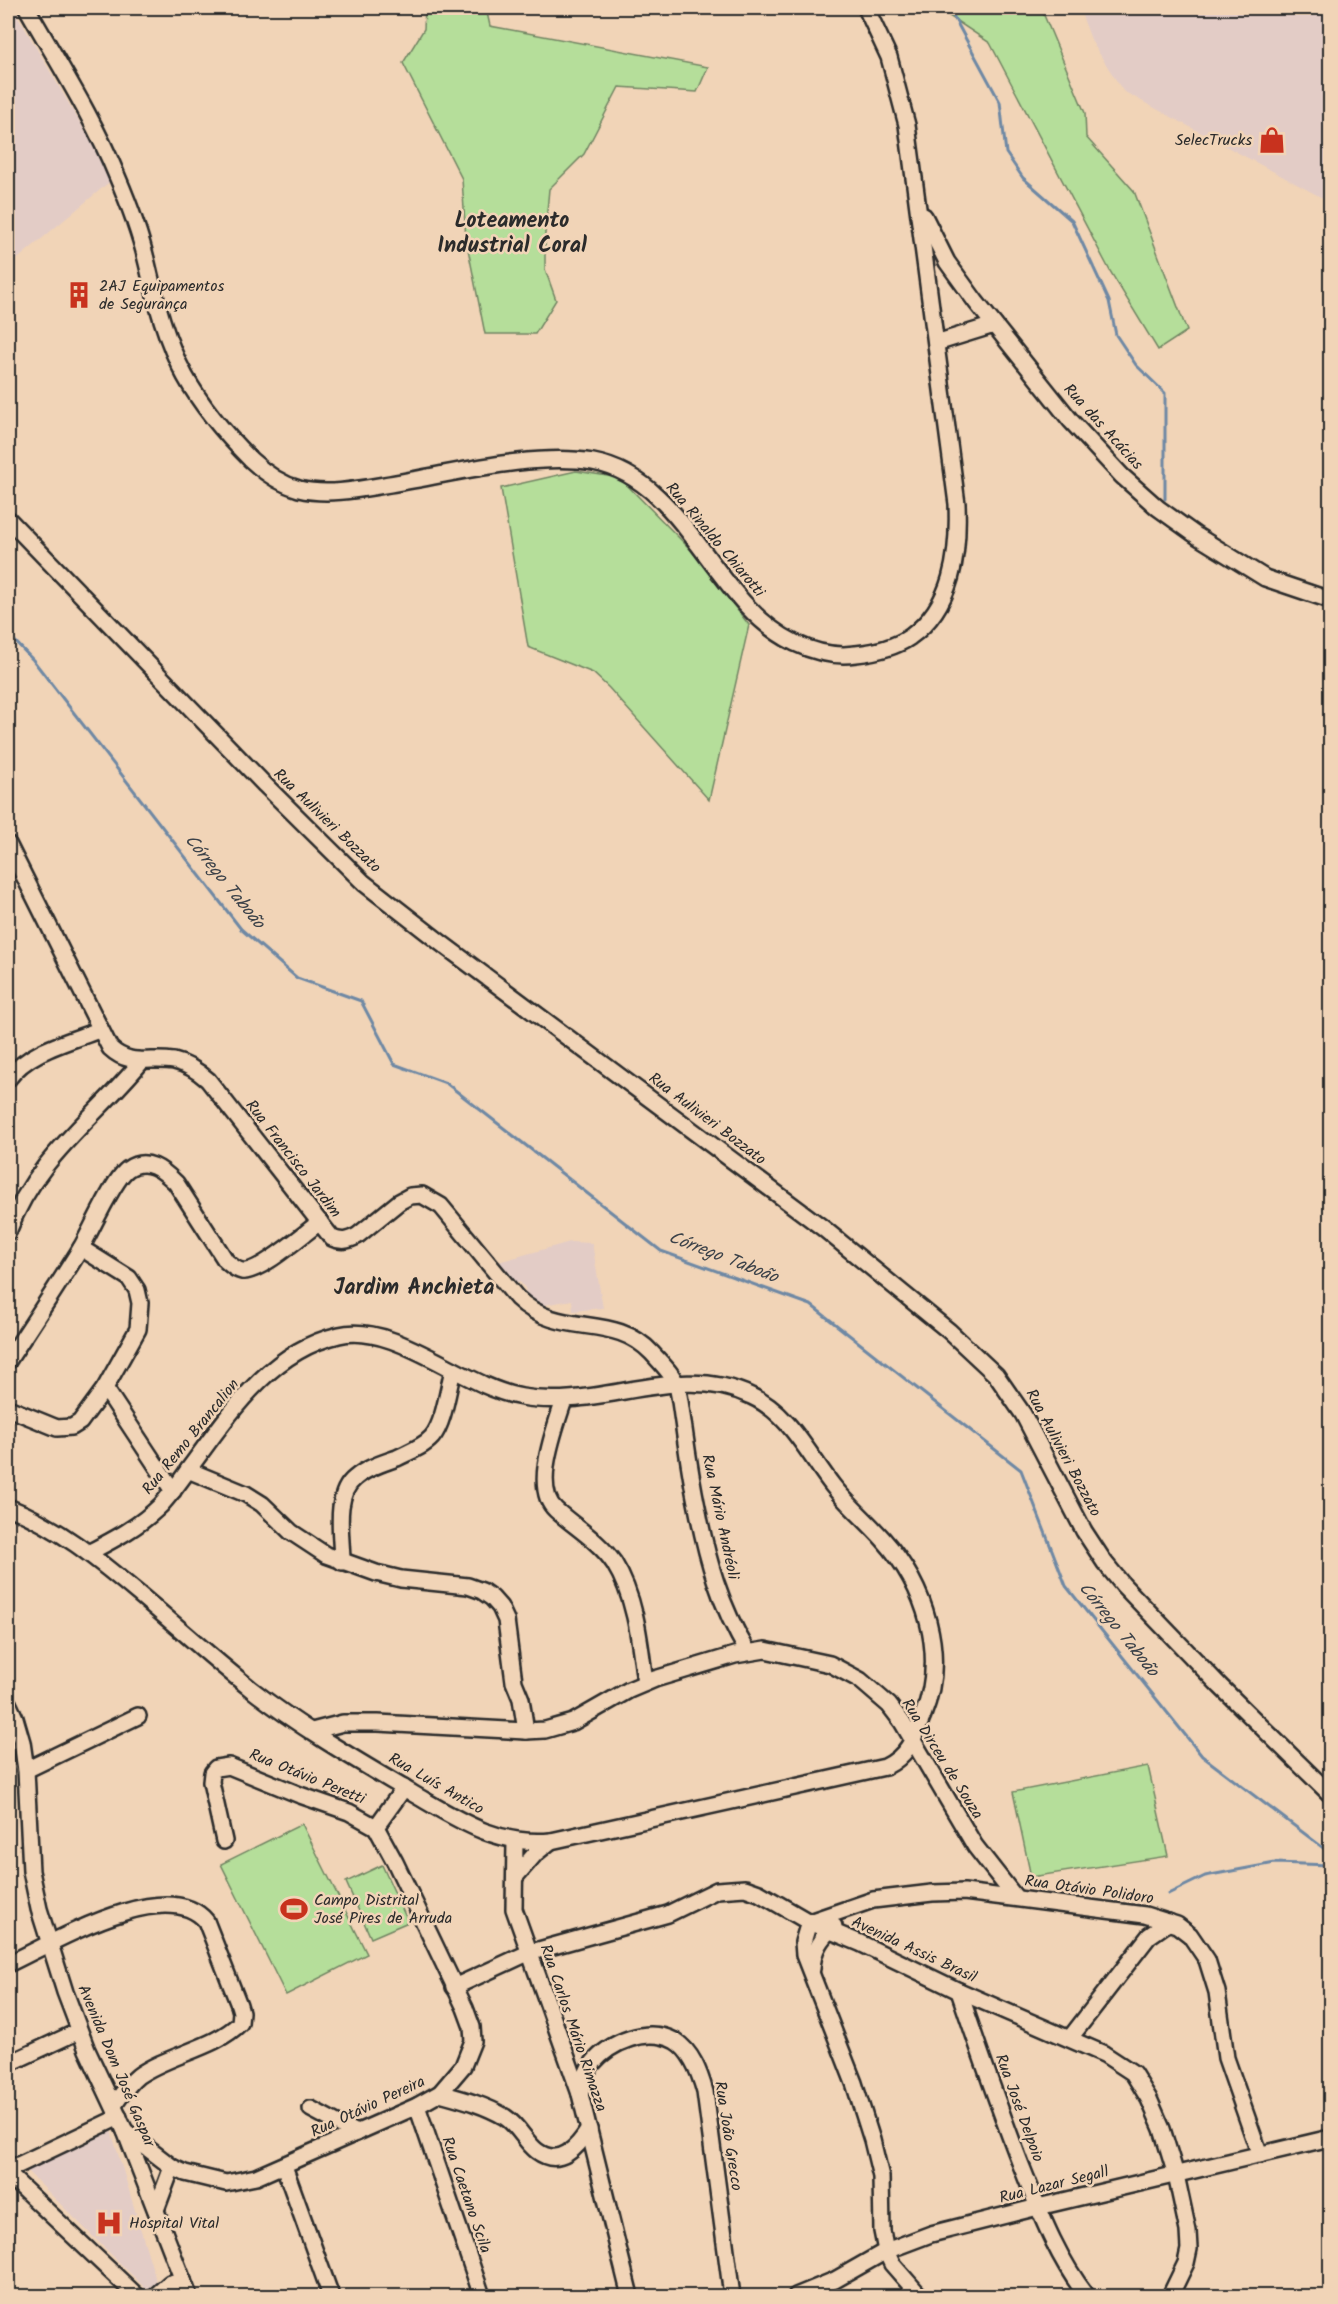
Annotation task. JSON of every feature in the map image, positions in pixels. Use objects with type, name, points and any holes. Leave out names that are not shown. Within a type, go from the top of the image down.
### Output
[{"type":"street","name":"Rua Rinaldo Chiarotti","points":[[27,8],[79,97],[116,174],[133,216],[160,315],[173,350],[198,399],[252,461],[278,481],[298,489],[322,492],[351,491],[525,462],[560,459],[593,462],[616,468],[635,478],[657,497],[681,523],[755,616],[781,636],[812,651],[844,656],[875,652],[902,643],[921,630],[936,612],[948,588],[958,536],[957,504],[907,125],[889,57],[866,8]]},
{"type":"street","name":"Rua das Acácias","points":[[918,202],[947,262],[994,325],[1087,439],[1122,476],[1158,508],[1197,536],[1265,578],[1330,600]]},
{"type":"street","points":[[936,343],[994,325]]},
{"type":"street","name":"Rua Aulivieri Bozzato","points":[[8,519],[265,785],[364,883],[450,950],[823,1228],[949,1331],[996,1375],[1023,1414],[1084,1531],[1123,1586],[1330,1794]]},
{"type":"street","name":"Rua Francisco Jardim","points":[[8,844],[110,1048],[129,1060],[175,1062],[198,1071],[208,1080],[332,1238],[340,1241],[357,1236],[399,1202],[410,1196],[422,1195],[432,1199],[441,1206],[517,1298],[528,1308],[559,1322],[613,1329],[624,1333],[651,1352],[676,1384]]},
{"type":"street","points":[[11,1075],[36,1055],[99,1030]]},
{"type":"street","points":[[8,1055],[11,1075]]},
{"type":"street","points":[[8,1232],[32,1182],[47,1162],[141,1062]]},
{"type":"street","points":[[8,1361],[81,1248],[128,1168],[142,1164],[158,1168],[176,1183],[226,1261],[242,1271],[259,1268],[320,1222]]},
{"type":"street","points":[[8,1408],[48,1426],[64,1429],[80,1422],[105,1388],[138,1329],[140,1303],[129,1278],[118,1269],[81,1248]]},
{"type":"street","name":"Rua Remo Brancalion","points":[[90,1552],[132,1529],[148,1517],[173,1491],[235,1407],[260,1380],[275,1366],[314,1343],[352,1333],[385,1338],[499,1391],[522,1397],[564,1400],[600,1397],[676,1384],[708,1383],[752,1396],[781,1417],[843,1499],[884,1540],[897,1557],[925,1608],[934,1653],[933,1683],[912,1742]]},
{"type":"street","points":[[342,1562],[342,1510],[346,1488],[355,1477],[420,1447],[433,1436],[440,1421],[453,1370]]},
{"type":"street","name":"Rua Mário Andréoli","points":[[676,1384],[696,1506],[711,1570],[724,1608],[748,1652]]},
{"type":"street","points":[[105,1388],[173,1491]]},
{"type":"street","points":[[564,1400],[548,1458],[545,1480],[547,1492],[553,1507],[604,1550],[615,1565],[639,1634],[645,1683]]},
{"type":"street","points":[[188,1470],[246,1494],[262,1504],[306,1544],[342,1562],[401,1579],[468,1586],[492,1598],[507,1620],[514,1682],[521,1700],[526,1731]]},
{"type":"street","name":"Rua Luís Antico","points":[[8,1507],[53,1528],[90,1552],[252,1689],[312,1731],[404,1788],[487,1833],[515,1841],[551,1841],[885,1767],[897,1761],[912,1742]]},
{"type":"street","name":"Rua Dirceu de Souza","points":[[312,1731],[343,1723],[545,1730],[573,1722],[645,1683],[748,1652],[772,1651],[830,1664],[861,1680],[889,1705],[902,1722],[975,1846],[1015,1897]]},
{"type":"street","points":[[521,1700],[545,1730]]},
{"type":"street","name":"Avenida Dom José Gaspar","points":[[8,1703],[15,1718],[26,1770],[31,1871],[50,1944],[79,2031],[119,2117],[189,2296]]},
{"type":"street","points":[[26,1770],[138,1716]]},
{"type":"street","name":"Rua Dirceu de Souza","points":[[332,1743],[344,1734],[370,1724]]},
{"type":"street","name":"Rua Otávio Peretti","points":[[224,1841],[211,1782],[212,1773],[216,1768],[222,1766],[229,1766],[285,1790],[349,1812],[376,1827],[395,1862],[472,2027],[473,2041],[463,2066],[440,2093]]},
{"type":"street","points":[[376,1827],[404,1788]]},
{"type":"street","name":"Rua Carlos Mário Rimazza","points":[[515,1841],[514,1909],[580,2094],[630,2296]]},
{"type":"street","points":[[514,1877],[535,1854],[551,1841]]},
{"type":"street","name":"Avenida Assis Brasil","points":[[454,1987],[528,1953],[668,1914],[704,1895],[732,1888],[745,1888],[759,1893],[809,1922],[860,1943],[959,1991],[1070,2038],[1121,2063],[1133,2073],[1149,2099],[1162,2128],[1176,2175],[1188,2231],[1189,2249],[1186,2263],[1170,2296]]},
{"type":"street","name":"Rua Otávio Polidoro","points":[[809,1922],[889,1897],[964,1892],[1137,1914],[1169,1922],[1190,1935],[1207,1960],[1217,1992],[1226,2058],[1260,2155]]},
{"type":"street","points":[[8,1964],[94,1923],[132,1909],[155,1905],[186,1906],[198,1911],[210,1927],[241,2012],[240,2023],[225,2035],[171,2058],[137,2077],[119,2117],[8,2170]]},
{"type":"street","name":"Rua Otávio Polidoro","points":[[811,1975],[812,1954],[816,1946],[829,1930],[854,1907]]},
{"type":"street","points":[[1137,1914],[1149,1936]]},
{"type":"street","points":[[809,1922],[802,1942],[804,1955],[854,2083],[872,2140],[881,2177],[882,2231],[886,2252],[892,2264],[920,2296]]},
{"type":"street","points":[[1070,2038],[1149,1936],[1169,1922]]},
{"type":"street","name":"Rua José Delpoio","points":[[959,1991],[997,2103],[1038,2207],[1059,2256],[1087,2296]]},
{"type":"street","points":[[8,2064],[79,2031]]},
{"type":"street","name":"Rua João Grecco","points":[[580,2094],[591,2065],[626,2039],[658,2036],[675,2041],[688,2054],[699,2072],[705,2092],[732,2296]]},
{"type":"street","name":"Rua Otávio Pereira","points":[[119,2117],[172,2167],[185,2173],[226,2183],[256,2177],[284,2166],[417,2106],[440,2093],[492,2110],[507,2118],[520,2129],[537,2151],[545,2155],[564,2155],[574,2150],[589,2129]]},
{"type":"street","name":"Rua Caetano Scila","points":[[417,2106],[482,2296]]},
{"type":"street","points":[[311,2109],[356,2133]]},
{"type":"street","points":[[1324,2140],[1330,2152]]},
{"type":"street","name":"Rua Lazar Segall","points":[[796,2296],[835,2280],[886,2252],[931,2234],[1324,2140]]},
{"type":"street","points":[[284,2166],[331,2296]]},
{"type":"street","points":[[156,2210],[172,2167]]},
{"type":"street","points":[[8,2174],[136,2296]]},
{"type":"street","points":[[155,2296],[170,2283],[183,2280]]},
{"type":"shaded area","points":[[8,8],[13,8],[113,179],[8,267]]},
{"type":"shaded area","name":"SelecTrucks","points":[[1079,8],[1330,8],[1330,202],[1123,91],[1092,42]]},
{"type":"shaded area","points":[[570,1242],[592,1243],[603,1308],[573,1311],[572,1300],[538,1306],[527,1298],[525,1288],[520,1282],[513,1283],[498,1262]]},
{"type":"shaded area","name":"Hospital Vital","points":[[110,2127],[155,2277],[156,2282],[153,2289],[146,2289],[26,2170]]},
{"type":"green space","points":[[425,8],[486,8],[490,26],[708,67],[697,92],[619,87],[584,154],[549,189],[545,269],[556,300],[535,334],[485,334],[466,239],[462,179],[403,63],[424,29]]},
{"type":"green space","points":[[937,8],[1041,8],[1085,113],[1086,137],[1134,191],[1187,331],[1158,350],[1110,271],[990,43]]},
{"type":"green space","points":[[576,471],[620,478],[690,549],[749,625],[709,800],[593,673],[528,647],[501,488]]},
{"type":"green space","points":[[1148,1766],[1168,1856],[1031,1877],[1013,1792]]},
{"type":"green space","name":"Campo Distrital José Pires de Arruda","points":[[302,1824],[367,1954],[286,1995],[221,1864]]},
{"type":"green space","points":[[382,1865],[408,1922],[371,1938],[346,1882]]},
{"type":"waterway","points":[[949,8],[1000,102],[1006,153],[1023,178],[1072,221],[1109,301],[1116,335],[1136,365],[1165,393],[1165,499]]},
{"type":"waterway","name":"Córrego Taboão","points":[[8,634],[33,660],[241,929],[297,978],[361,1001],[394,1064],[446,1083],[661,1251],[811,1305],[1021,1470],[1066,1586],[1202,1756],[1330,1853]]},
{"type":"waterway","points":[[1168,1894],[1205,1876],[1275,1863],[1330,1865]]},
{"type":"place","name":"SelecTrucks","points":[[1272,140]]},
{"type":"place","name":"2AJ Equipamentos de Segurança","points":[[79,295]]},
{"type":"place","name":"Campo Distrital José Pires de Arruda","points":[[294,1909]]},
{"type":"place","name":"Hospital Vital","points":[[109,2223]]},
{"type":"district","name":"Loteamento Industrial Coral","points":[[512,234]]},
{"type":"district","name":"Jardim Anchieta","points":[[414,1288]]}]
